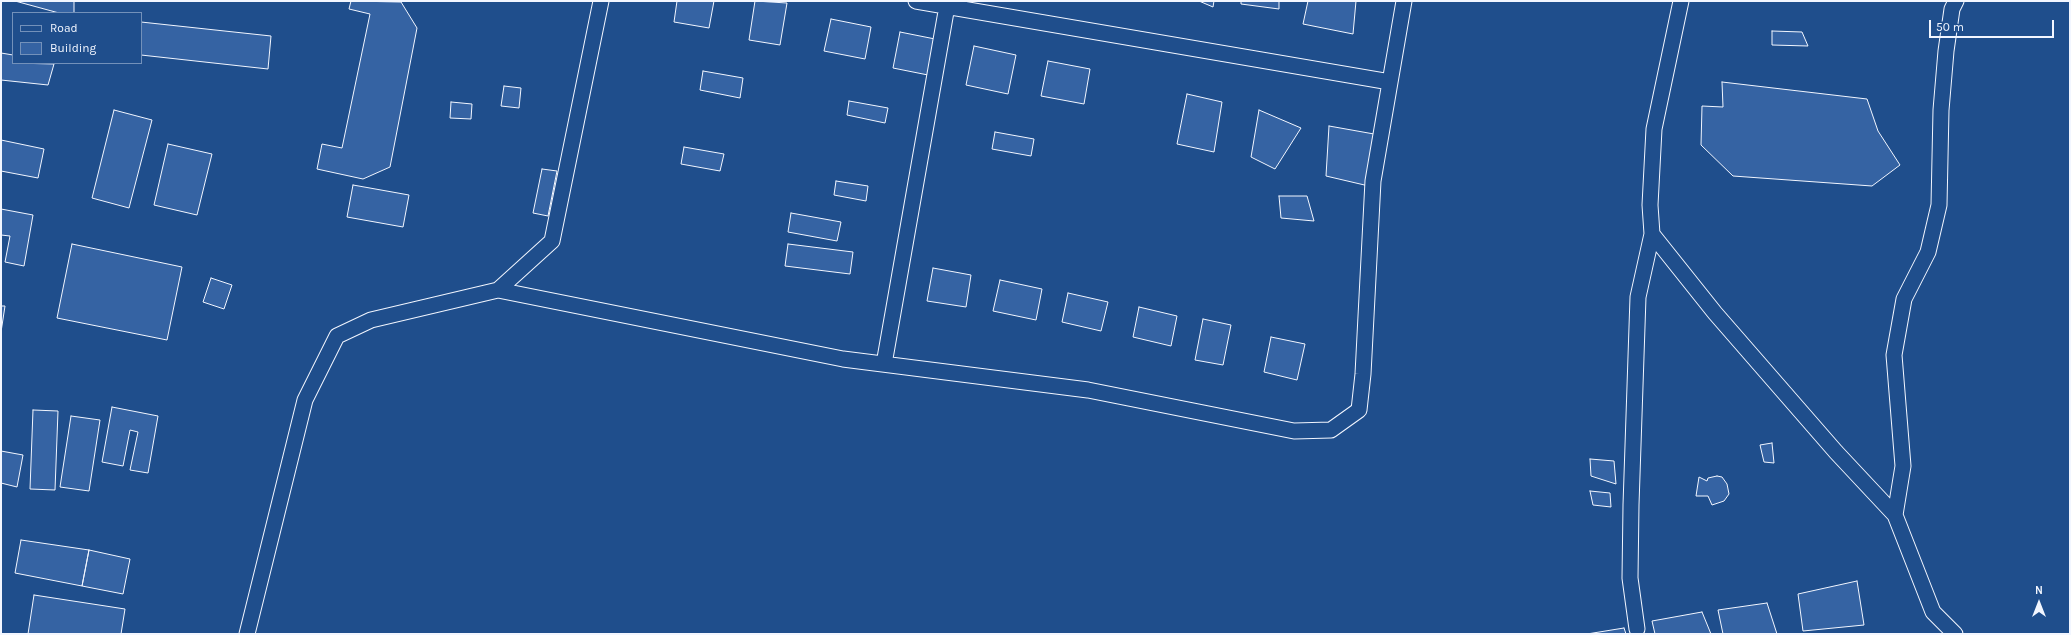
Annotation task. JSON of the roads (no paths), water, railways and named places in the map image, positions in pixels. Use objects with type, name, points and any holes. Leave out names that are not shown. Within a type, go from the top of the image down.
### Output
[{"type":"street","points":[[498,290],[552,241],[601,1]]},
{"type":"street","points":[[916,1],[1390,82]]},
{"type":"street","points":[[246,634],[305,400],[337,336],[371,320],[498,290],[843,359],[1088,390],[1294,431],[1331,430],[1359,410],[1363,374],[1373,181],[1404,1]]},
{"type":"street","points":[[1637,629],[1630,578],[1638,297],[1652,234],[1650,205],[1654,130],[1681,1]]},
{"type":"street","points":[[1895,515],[1903,466],[1894,355],[1904,299],[1928,252],[1939,205],[1941,110],[1946,51],[1952,9],[1956,1]]},
{"type":"street","points":[[884,364],[946,6]]},
{"type":"street","points":[[1652,234],[1715,313],[1836,452],[1895,515],[1933,612],[1955,634]]}]
